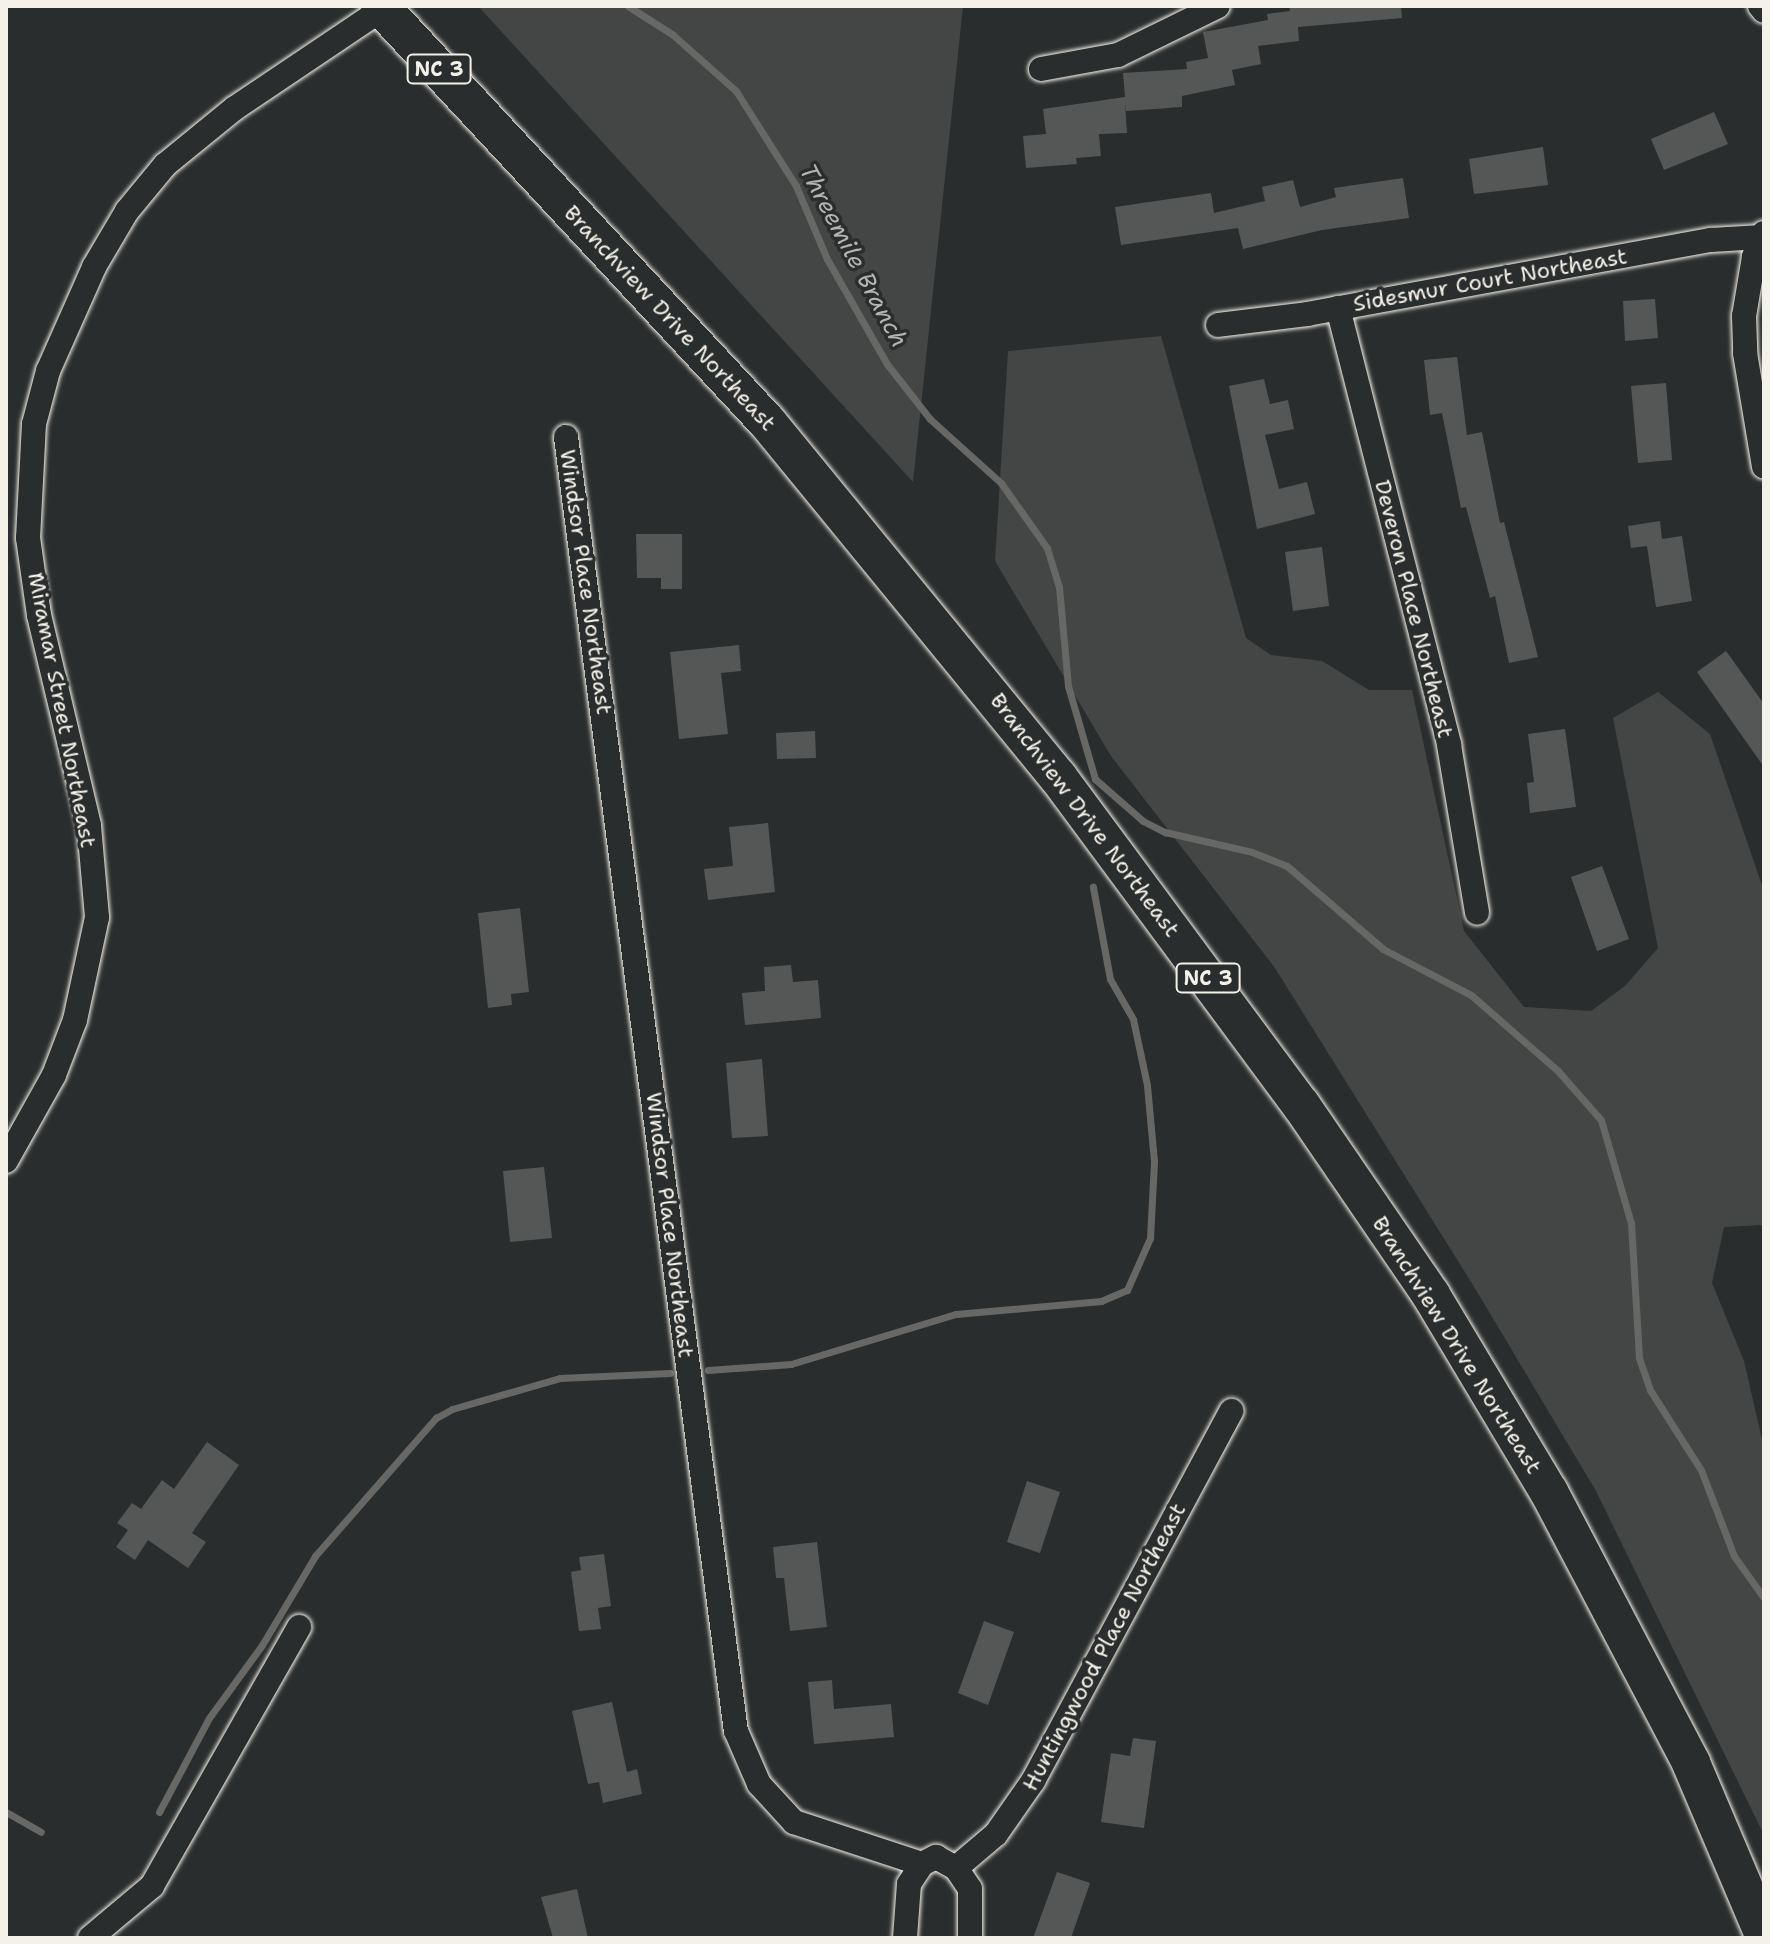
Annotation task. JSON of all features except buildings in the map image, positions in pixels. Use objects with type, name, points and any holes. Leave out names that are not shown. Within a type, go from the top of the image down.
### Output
[{"type":"main road","name":"Branchview Drive Northeast","points":[[383,7],[768,423],[1058,777],[1301,1105],[1431,1295],[1549,1492],[1691,1763],[1764,1935]]},
{"type":"street","points":[[1041,69],[1118,55],[1218,6]]},
{"type":"street","points":[[1760,6],[1764,11]]},
{"type":"street","name":"Miramar Street Northeast","points":[[6,1161],[54,1075],[75,1020],[97,917],[89,825],[39,615],[28,538],[34,424],[48,371],[94,267],[127,211],[165,165],[235,108],[383,7]]},
{"type":"street","points":[[1763,235],[1744,316],[1745,353],[1764,466]]},
{"type":"street","name":"Sidesmur Court Northeast","points":[[1218,325],[1338,308],[1711,240],[1763,235]]},
{"type":"street","name":"Deveron Place Northeast","points":[[1338,308],[1449,745],[1477,913]]},
{"type":"street","name":"Windsor Place Northeast","points":[[566,437],[736,1731],[759,1784],[794,1822],[922,1864],[936,1857],[956,1868]]},
{"type":"street","name":"Huntingwood Place Northeast","points":[[956,1868],[996,1834],[1033,1781],[1231,1411]]},
{"type":"street","points":[[90,1938],[152,1886],[299,1627]]},
{"type":"street","points":[[905,1938],[909,1884],[922,1864]]},
{"type":"street","points":[[956,1868],[970,1889],[970,1938]]},
{"type":"shaded area","points":[[478,6],[963,6],[913,482]]},
{"type":"shaded area","points":[[1161,336],[1246,638],[1271,655],[1322,661],[1369,690],[1412,690],[1464,931],[1524,1007],[1591,1011],[1625,986],[1658,948],[1613,718],[1658,692],[1710,734],[1764,891],[1764,1225],[1724,1227],[1712,1283],[1744,1361],[1764,1448],[1764,1835],[1596,1491],[1473,1285],[1275,968],[1111,756],[995,561],[1008,351]]},
{"type":"waterway","name":"Threemile Branch","points":[[628,6],[672,34],[736,91],[796,186],[827,259],[887,364],[930,419],[1001,483],[1047,548],[1059,587],[1068,686],[1095,779],[1143,821],[1165,832],[1252,852],[1287,866],[1383,949],[1471,995],[1558,1071],[1601,1120],[1631,1223],[1639,1358],[1650,1390],[1701,1470],[1734,1556],[1764,1598]]},
{"type":"waterway","points":[[708,1370],[791,1364],[956,1314],[1101,1301],[1127,1290],[1150,1238],[1154,1161],[1147,1085],[1133,1019],[1110,979],[1093,887]]},
{"type":"waterway","points":[[159,1812],[209,1718],[262,1645],[315,1556],[436,1418],[452,1409],[560,1378],[670,1373]]},
{"type":"waterway","points":[[6,1812],[41,1832]]}]
